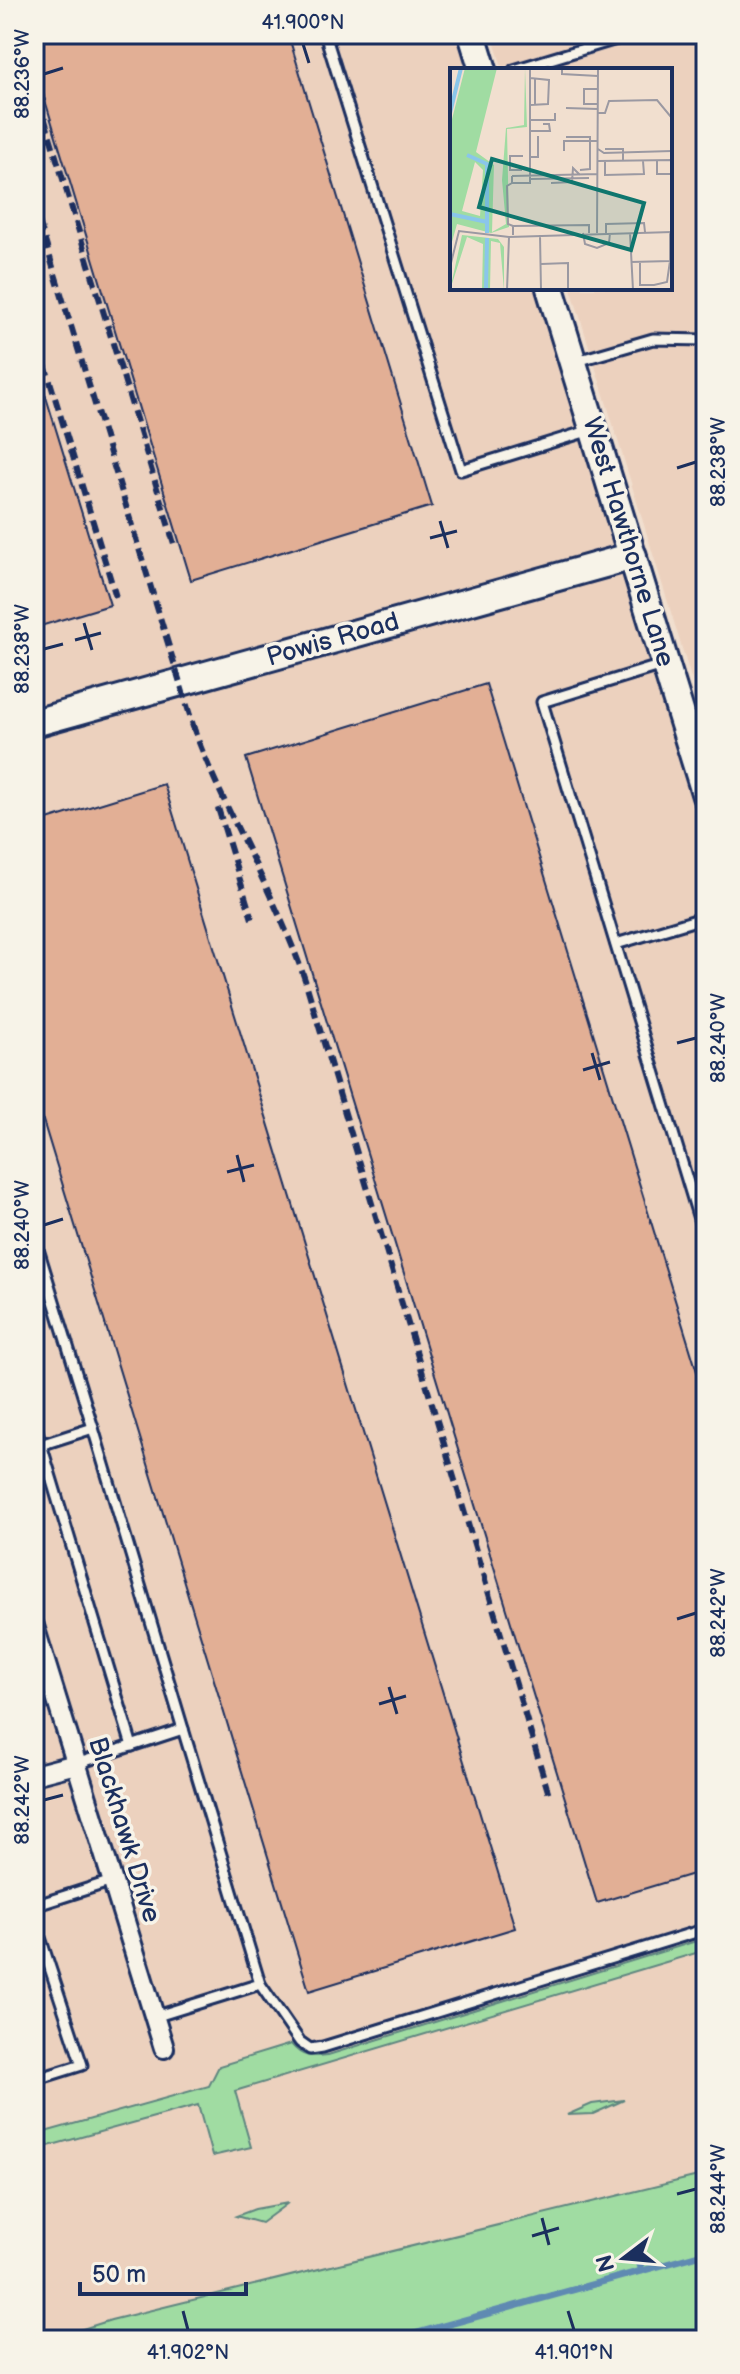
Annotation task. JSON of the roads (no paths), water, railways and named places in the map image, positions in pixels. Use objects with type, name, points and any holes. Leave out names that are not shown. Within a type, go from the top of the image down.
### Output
[{"type":"street","points":[[472,34],[482,68]]},
{"type":"street","name":"West Hawthorne Lane","points":[[551,290],[665,664],[699,749],[706,796]]},
{"type":"street","name":"Powis Road","points":[[34,723],[633,556]]},
{"type":"street","name":"Blackhawk Drive","points":[[34,1626],[164,2048]]},
{"type":"street","points":[[34,1775],[76,1764]]},
{"type":"lane","points":[[325,34],[461,470],[594,429]]},
{"type":"lane","points":[[521,68],[633,34]]},
{"type":"lane","points":[[572,362],[653,339],[706,340]]},
{"type":"lane","points":[[665,664],[542,702],[706,1242]]},
{"type":"lane","points":[[616,944],[706,917]]},
{"type":"lane","points":[[34,1236],[260,1984],[300,2042],[310,2049],[323,2047],[706,1929]]},
{"type":"lane","points":[[34,1421],[38,1445],[132,1746]]},
{"type":"lane","points":[[38,1445],[93,1428]]},
{"type":"lane","points":[[76,1764],[183,1729]]},
{"type":"lane","points":[[34,1906],[112,1881]]},
{"type":"lane","points":[[34,1919],[82,2065],[34,2080]]},
{"type":"lane","points":[[154,2017],[260,1984]]},
{"type":"waterway","points":[[636,2252],[642,2271]]},
{"type":"waterway","points":[[392,2340],[706,2253]]},
{"type":"railway","points":[[34,84],[175,547]]},
{"type":"railway","points":[[34,205],[196,735]]},
{"type":"railway","points":[[34,329],[116,597]]},
{"type":"railway","points":[[192,724],[280,917],[306,983],[550,1798]]},
{"type":"railway","points":[[218,808],[252,919]]}]
